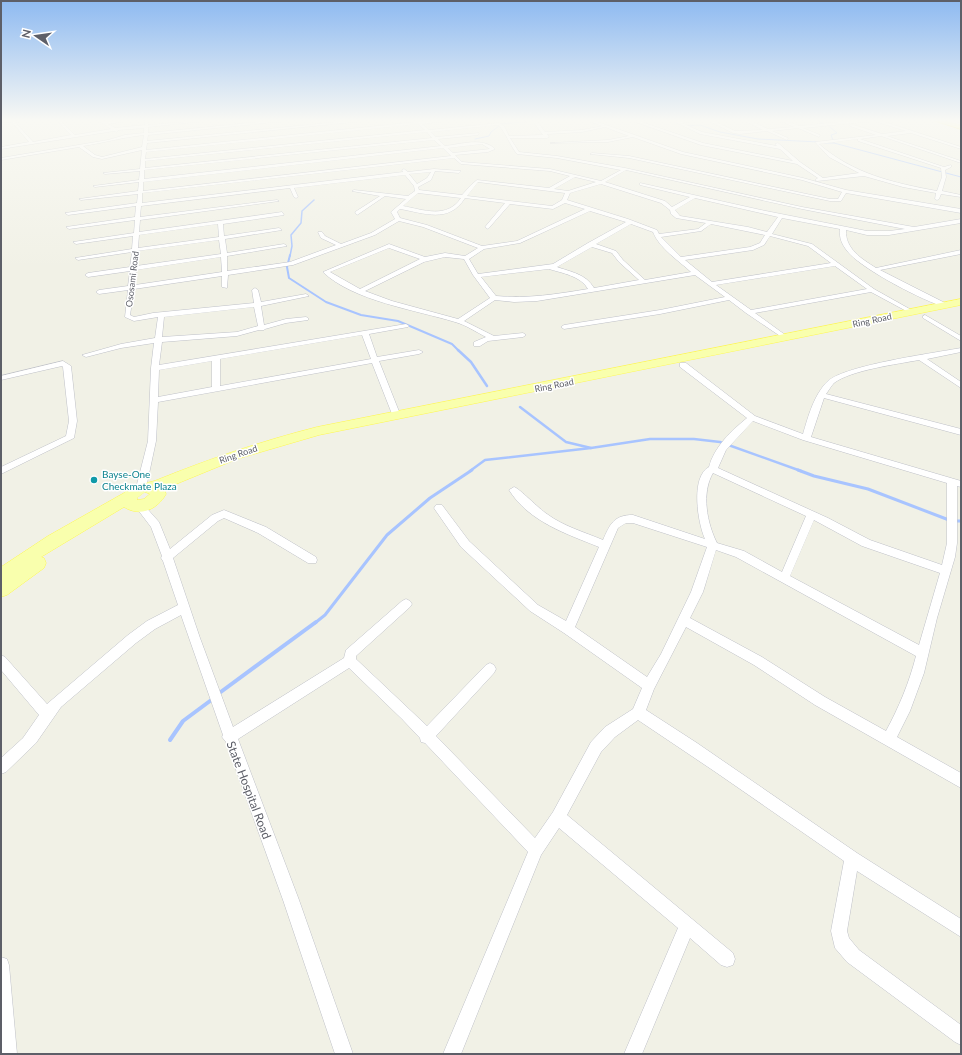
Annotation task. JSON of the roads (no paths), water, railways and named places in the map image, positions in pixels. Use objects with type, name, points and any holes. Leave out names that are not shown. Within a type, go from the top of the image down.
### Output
[{"type":"main road","name":"Ring Road","points":[[1,576],[54,540],[145,494],[232,456],[265,445],[317,431],[396,414],[581,380],[961,302]]},
{"type":"main road","name":"Ring Road","points":[[1,590],[65,545],[145,494],[296,446],[683,365],[961,310]]},
{"type":"street","points":[[105,173],[150,169]]},
{"type":"street","points":[[208,169],[209,184]]},
{"type":"street","points":[[95,186],[242,169]]},
{"type":"street","points":[[81,199],[334,169]]},
{"type":"street","points":[[336,169],[343,180]]},
{"type":"street","points":[[404,169],[417,189],[463,198],[553,208],[564,201],[568,192]]},
{"type":"street","points":[[533,169],[574,175],[629,190],[663,202],[672,209],[673,213],[678,218],[768,234],[810,245],[872,290],[912,312]]},
{"type":"street","points":[[400,207],[444,214],[450,212],[477,181],[568,192],[602,182],[625,169]]},
{"type":"street","points":[[626,169],[802,208],[915,229]]},
{"type":"street","points":[[687,169],[834,200],[839,200],[845,191]]},
{"type":"street","points":[[756,169],[813,181],[845,191],[961,211]]},
{"type":"street","points":[[807,169],[822,179]]},
{"type":"street","points":[[855,169],[884,182],[961,196]]},
{"type":"street","points":[[939,169],[944,171],[948,169]]},
{"type":"street","name":"Ososami Road","points":[[143,170],[128,318],[133,319],[160,315]]},
{"type":"street","points":[[398,219],[394,212],[410,198],[428,179],[434,170]]},
{"type":"street","points":[[68,213],[434,170],[459,172]]},
{"type":"street","points":[[934,206],[944,171]]},
{"type":"street","points":[[730,178],[735,174]]},
{"type":"street","points":[[813,181],[865,174]]},
{"type":"street","points":[[552,189],[574,175]]},
{"type":"street","points":[[629,190],[656,175]]},
{"type":"street","points":[[218,183],[226,207],[222,222],[221,238],[224,255],[225,287]]},
{"type":"street","points":[[642,184],[732,206],[843,229],[882,234],[961,221]]},
{"type":"street","points":[[290,186],[296,197]]},
{"type":"street","points":[[354,191],[410,198]]},
{"type":"street","points":[[357,213],[384,195]]},
{"type":"street","points":[[732,206],[745,195]]},
{"type":"street","points":[[672,209],[693,197]]},
{"type":"street","points":[[69,227],[277,201]]},
{"type":"street","points":[[564,201],[630,222],[657,233],[657,236],[696,273],[786,338]]},
{"type":"street","points":[[488,227],[509,202]]},
{"type":"street","points":[[360,291],[424,259],[444,254],[466,258],[482,248],[518,242],[589,209]]},
{"type":"street","points":[[76,242],[282,214]]},
{"type":"street","points":[[680,259],[751,249],[762,244],[781,216]]},
{"type":"street","points":[[99,292],[291,264],[373,234],[398,219],[425,226],[482,248]]},
{"type":"street","points":[[478,276],[550,267],[561,263],[590,244],[630,222]]},
{"type":"street","points":[[657,236],[699,230],[709,223]]},
{"type":"street","points":[[843,229],[842,235],[844,242],[851,251],[877,269],[945,306]]},
{"type":"street","points":[[78,258],[279,230]]},
{"type":"street","points":[[320,233],[323,237],[342,246]]},
{"type":"street","points":[[590,244],[614,252],[621,261],[643,281]]},
{"type":"street","points":[[88,275],[284,246]]},
{"type":"street","points":[[424,259],[389,246],[326,271],[360,291],[389,302],[459,321],[493,338]]},
{"type":"street","points":[[877,269],[961,252]]},
{"type":"street","points":[[466,258],[473,272],[478,276],[494,298]]},
{"type":"street","points":[[710,284],[836,264]]},
{"type":"street","points":[[550,267],[587,280],[592,290]]},
{"type":"street","points":[[459,321],[494,298],[521,300],[696,273]]},
{"type":"street","points":[[255,290],[262,329]]},
{"type":"street","points":[[748,312],[872,290]]},
{"type":"street","points":[[145,494],[152,441],[155,368],[160,315],[257,305],[306,296]]},
{"type":"street","points":[[564,326],[660,312],[730,298]]},
{"type":"street","points":[[925,317],[961,339]]},
{"type":"street","points":[[86,355],[122,346],[158,340],[237,334],[262,329],[286,321],[306,319]]},
{"type":"street","points":[[155,368],[406,326]]},
{"type":"street","points":[[365,333],[374,361],[388,390],[396,414]]},
{"type":"street","points":[[477,344],[486,339],[523,335]]},
{"type":"street","points":[[806,438],[813,416],[823,395],[829,385],[837,378],[920,357],[961,350]]},
{"type":"street","points":[[154,400],[419,352]]},
{"type":"street","points":[[920,357],[961,386]]},
{"type":"street","points":[[216,358],[216,389]]},
{"type":"street","points":[[1,378],[63,363],[67,366],[73,421],[70,438],[1,472]]},
{"type":"street","points":[[683,365],[752,418],[806,438],[956,483],[950,502],[952,518],[952,543],[946,572],[931,618],[924,654],[904,711],[889,739]]},
{"type":"street","points":[[823,395],[961,432]]},
{"type":"street","points":[[713,544],[707,535],[702,500],[705,478],[709,471],[713,469],[713,464],[734,432],[752,418]]},
{"type":"street","points":[[713,469],[811,515],[866,543],[946,572]]},
{"type":"street","points":[[514,490],[524,502],[544,519],[605,545]]},
{"type":"street","name":"State Hospital Road","points":[[145,494],[215,698],[291,900],[344,1054]]},
{"type":"street","points":[[439,508],[465,544],[521,597],[534,608],[568,629],[649,686]]},
{"type":"street","points":[[166,558],[215,518],[224,514],[262,530],[312,560]]},
{"type":"street","points":[[784,579],[811,515]]},
{"type":"street","points":[[568,629],[614,526],[620,521],[633,518],[740,554],[924,654]]},
{"type":"street","points":[[452,1054],[536,850],[558,817],[596,747],[610,732],[638,712],[649,686],[665,658],[697,592],[713,544]]},
{"type":"street","points":[[406,604],[350,654],[350,661],[407,715],[536,850]]},
{"type":"street","points":[[1,767],[22,749],[34,735],[46,713],[132,639],[151,625],[184,608]]},
{"type":"street","points":[[683,620],[758,660],[820,701],[961,781]]},
{"type":"street","points":[[1,661],[46,713]]},
{"type":"street","points":[[229,737],[248,727],[350,661]]},
{"type":"street","points":[[426,736],[490,669]]},
{"type":"street","points":[[638,712],[683,741],[852,858],[890,881],[961,929]]},
{"type":"street","points":[[558,817],[727,959]]},
{"type":"street","points":[[852,858],[839,931],[841,942],[853,956],[961,1036]]},
{"type":"street","points":[[633,1054],[687,925]]},
{"type":"street","points":[[1,965],[8,1054]]},
{"type":"waterway","points":[[932,169],[961,177]]},
{"type":"waterway","points":[[290,256],[292,246],[291,235],[301,223],[302,211],[314,200]]},
{"type":"waterway","points":[[290,255],[287,267],[289,278],[326,302],[361,315],[398,321],[452,344],[458,350]]},
{"type":"waterway","points":[[458,350],[471,362],[487,386]]},
{"type":"waterway","points":[[520,407],[566,442],[591,448]]},
{"type":"waterway","points":[[591,448],[650,439],[694,439],[720,442],[801,471]]},
{"type":"waterway","points":[[470,471],[485,460],[591,448]]},
{"type":"waterway","points":[[315,623],[325,615],[387,535],[430,498],[472,470]]},
{"type":"waterway","points":[[798,470],[814,476],[868,489],[949,520]]},
{"type":"waterway","points":[[955,521],[961,521]]},
{"type":"waterway","points":[[218,694],[316,622]]},
{"type":"waterway","points":[[170,740],[183,721],[214,698]]},
{"type":"place","name":"Bayse-One Checkmate Plaza","points":[[94,480]]}]
